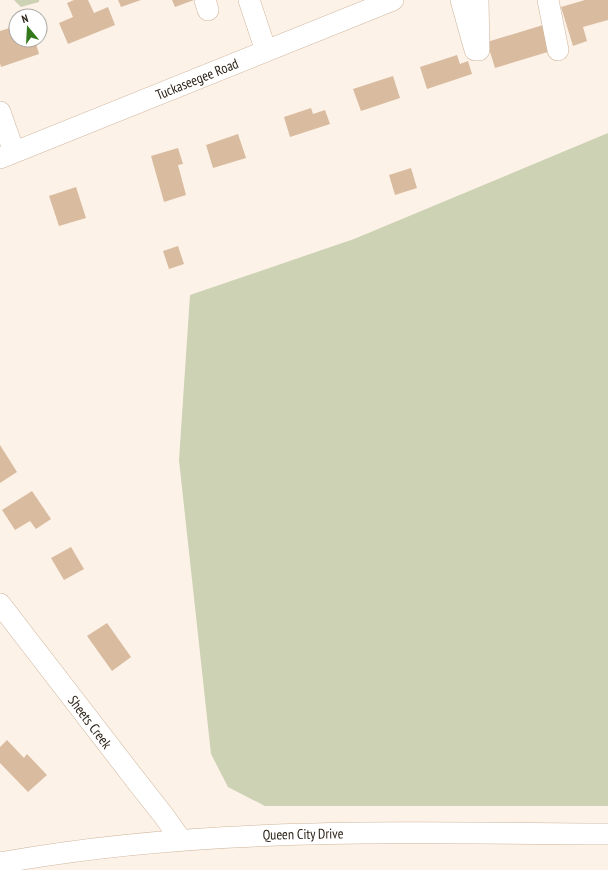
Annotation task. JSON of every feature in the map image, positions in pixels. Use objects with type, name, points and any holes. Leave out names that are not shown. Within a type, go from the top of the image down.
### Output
[{"type":"street","points":[[249,0],[266,51]]},
{"type":"street","name":"Tuckaseegee Road","points":[[7,155],[393,0]]},
{"type":"street","points":[[461,0],[473,45],[475,50],[479,50],[478,0]]},
{"type":"street","points":[[548,0],[558,50]]},
{"type":"street","points":[[0,112],[7,155]]},
{"type":"street","name":"Sheets Creek","points":[[0,604],[181,840]]},
{"type":"street","name":"Queen City Drive","points":[[0,863],[119,846],[242,836],[331,833],[608,834]]},
{"type":"green space","points":[[14,0],[39,0],[39,2],[21,7]]},
{"type":"green space","points":[[608,133],[608,806],[265,806],[228,787],[211,754],[179,460],[190,295],[354,239]]},
{"type":"building","points":[[74,0],[88,0],[94,13],[108,7],[115,25],[68,44],[59,23],[73,17],[67,3]]},
{"type":"building","points":[[118,0],[141,0],[121,7]]},
{"type":"building","points":[[172,0],[194,0],[175,7]]},
{"type":"building","points":[[585,0],[608,0],[608,20],[583,27],[587,41],[573,46],[561,7]]},
{"type":"building","points":[[543,25],[551,51],[495,68],[487,42]]},
{"type":"building","points":[[8,28],[8,48],[37,48],[39,54],[1,67],[0,31]]},
{"type":"building","points":[[457,55],[460,64],[468,61],[472,74],[427,89],[420,67]]},
{"type":"building","points":[[393,76],[400,98],[361,111],[353,89]]},
{"type":"building","points":[[311,108],[313,114],[325,110],[330,124],[290,137],[284,117]]},
{"type":"building","points":[[238,134],[246,158],[213,168],[206,145]]},
{"type":"building","points":[[178,148],[183,164],[178,165],[186,195],[164,202],[151,156]]},
{"type":"building","points":[[411,168],[417,188],[395,195],[389,175]]},
{"type":"building","points":[[76,187],[86,218],[59,226],[49,196]]},
{"type":"building","points":[[178,246],[184,264],[169,269],[163,251]]},
{"type":"building","points":[[0,445],[17,472],[0,483]]},
{"type":"building","points":[[32,491],[51,519],[36,529],[30,521],[15,530],[2,510]]},
{"type":"building","points":[[71,547],[84,569],[64,580],[51,558]]},
{"type":"building","points":[[107,623],[131,657],[112,671],[87,636]]},
{"type":"building","points":[[7,740],[24,758],[27,754],[47,775],[28,792],[0,763],[0,747]]}]
